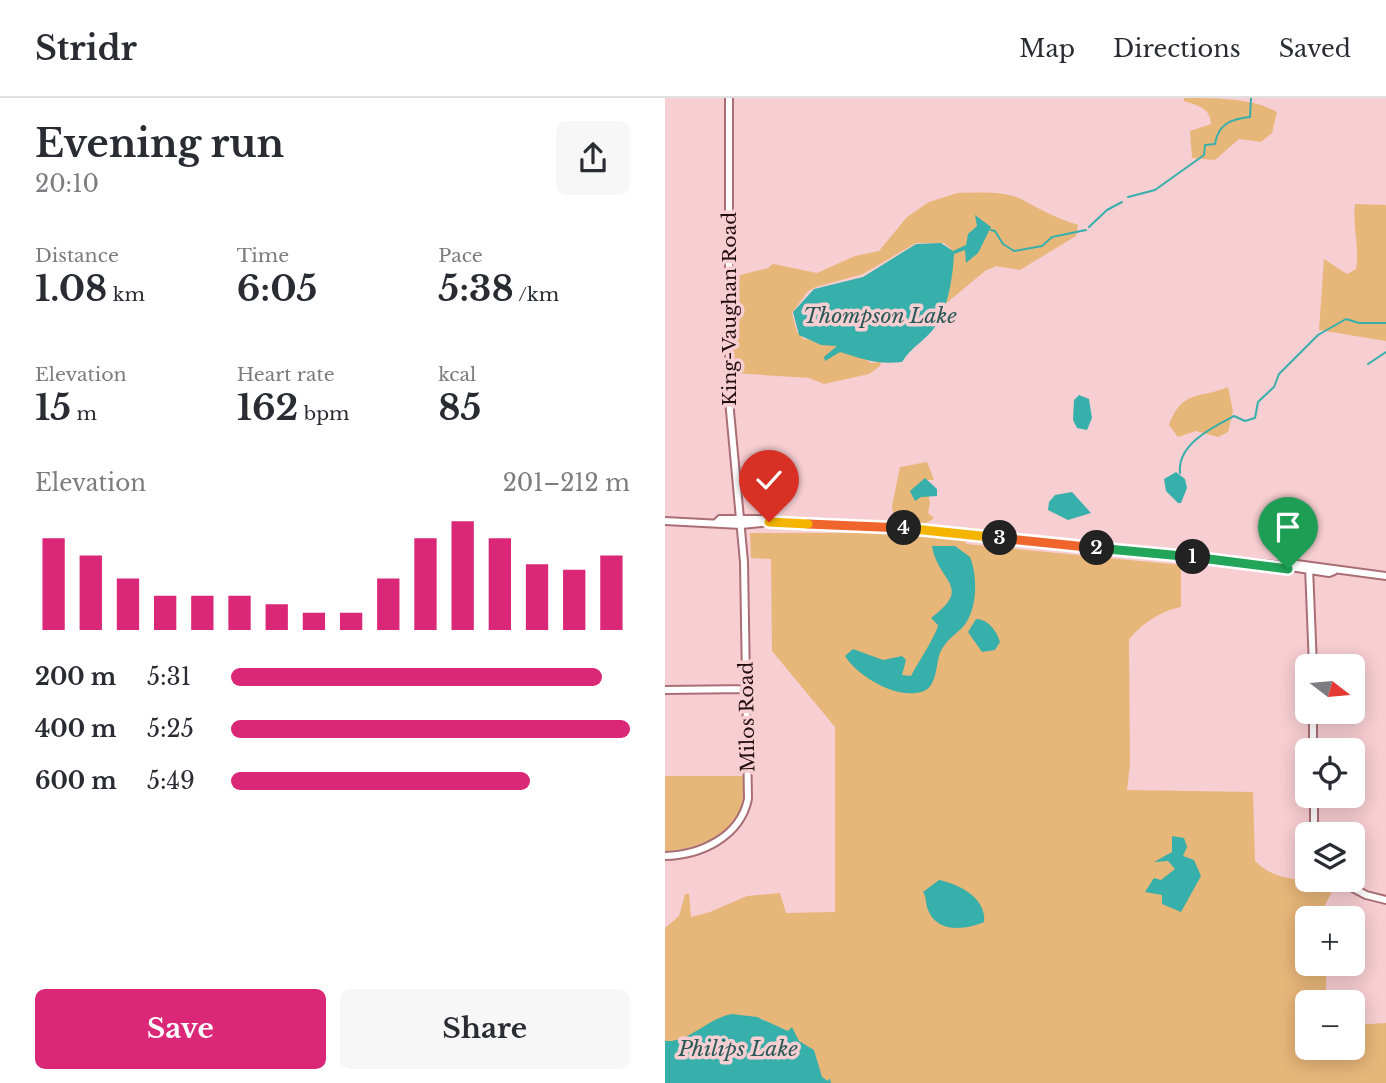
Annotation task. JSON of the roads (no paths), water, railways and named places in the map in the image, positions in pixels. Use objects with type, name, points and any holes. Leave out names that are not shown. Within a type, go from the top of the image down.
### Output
[{"type":"street","name":"King-Vaughan Road","points":[[729,98],[729,400],[741,522]]},
{"type":"street","points":[[665,521],[888,527],[1284,566],[1289,563],[1386,576]]},
{"type":"street","name":"Milos Road","points":[[665,856],[684,855],[720,840],[738,825],[748,799],[749,689],[741,522]]},
{"type":"street","points":[[1311,568],[1313,654]]},
{"type":"street","points":[[665,690],[749,689]]},
{"type":"street","points":[[1358,892],[1386,900]]},
{"type":"water","name":"Thompson Lake","points":[[975,215],[991,227],[978,253],[966,263],[965,250],[954,254],[949,292],[940,320],[902,362],[878,362],[840,352],[825,361],[824,357],[837,346],[821,345],[799,335],[793,312],[814,289],[863,277],[916,244],[941,243],[953,251],[966,245],[968,234],[977,226]]},
{"type":"water","points":[[1079,395],[1089,399],[1092,418],[1087,430],[1077,428],[1073,420],[1074,400]]},
{"type":"water","points":[[1176,472],[1185,479],[1187,488],[1181,503],[1166,491],[1164,479]]},
{"type":"water","points":[[925,478],[937,489],[937,496],[921,497],[915,501],[910,491]]},
{"type":"water","points":[[1072,492],[1091,513],[1068,520],[1048,510],[1049,502],[1055,495]]},
{"type":"water","points":[[932,546],[955,546],[970,557],[975,594],[967,622],[942,649],[931,684],[924,691],[903,693],[869,679],[845,656],[853,649],[883,660],[902,656],[906,660],[902,675],[911,676],[937,629],[938,625],[931,618],[944,607],[952,591],[935,558]]},
{"type":"water","points":[[976,619],[988,623],[997,634],[1000,642],[995,650],[982,652],[968,632]]},
{"type":"water","points":[[1172,836],[1184,838],[1187,847],[1183,856],[1194,860],[1201,876],[1181,912],[1162,904],[1162,895],[1145,892],[1154,878],[1161,880],[1175,869],[1168,861],[1154,862],[1172,852]]},
{"type":"water","points":[[939,880],[971,894],[981,906],[984,922],[954,928],[934,919],[923,892]]},
{"type":"water","name":"Philips Lake","points":[[732,1014],[757,1017],[788,1031],[792,1027],[799,1041],[814,1050],[822,1077],[828,1081],[830,1078],[831,1083],[665,1083],[665,1041],[682,1038]]},
{"type":"waterway","points":[[1128,197],[1155,190],[1204,155],[1205,145],[1215,144],[1222,127],[1237,119],[1250,117],[1251,98]]},
{"type":"waterway","points":[[1089,227],[1107,210],[1122,202]]},
{"type":"waterway","points":[[991,230],[995,231],[1003,244],[1014,251],[1042,246],[1052,237],[1086,230]]},
{"type":"waterway","points":[[1180,473],[1184,453],[1207,431],[1234,416],[1245,421],[1255,418],[1258,402],[1274,387],[1279,374],[1318,335],[1346,319],[1359,323],[1386,323]]},
{"type":"waterway","points":[[1368,364],[1386,352]]}]
